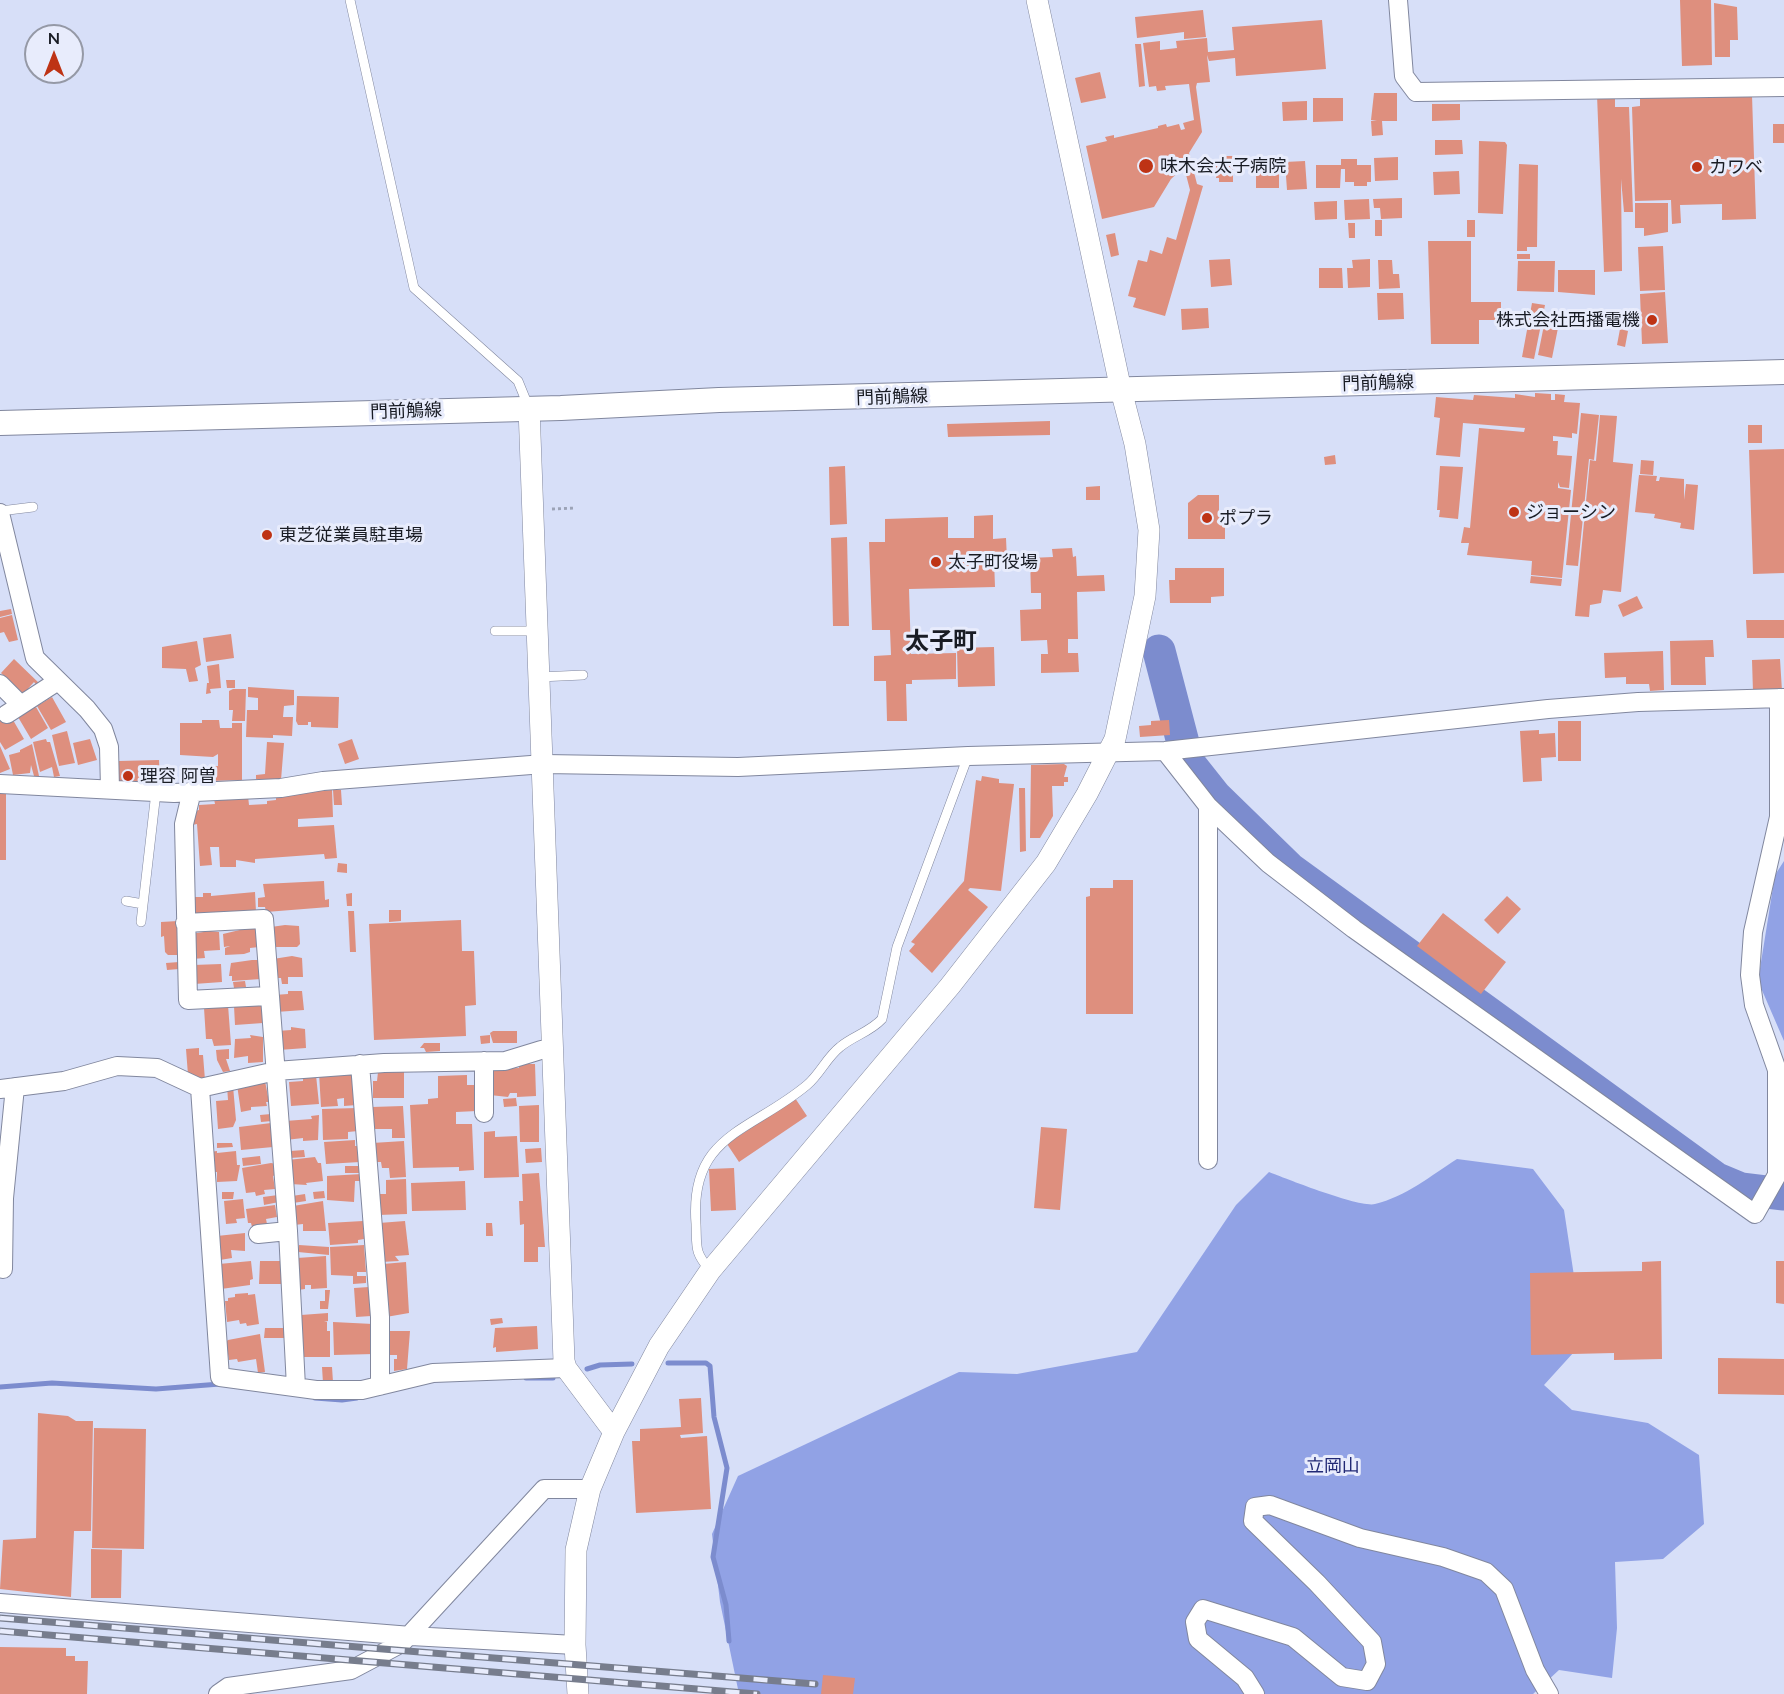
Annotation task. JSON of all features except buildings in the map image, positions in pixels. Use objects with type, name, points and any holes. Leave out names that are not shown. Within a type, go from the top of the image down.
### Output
[{"type":"main road","name":"門前鵤線","points":[[0,423],[1784,372]]},
{"type":"street","points":[[578,1694],[575,1646],[576,1550],[590,1489],[614,1432],[659,1346],[710,1271],[935,1005],[1046,863],[1115,739],[1145,596],[1149,530],[1135,444],[1121,390],[1037,0]]},
{"type":"street","points":[[1398,0],[1404,76],[1416,92],[1784,87]]},
{"type":"street","points":[[529,408],[566,1368],[614,1432]]},
{"type":"street","points":[[0,512],[35,658],[103,729],[109,747],[110,789]]},
{"type":"street","points":[[0,684],[14,709],[57,681]]},
{"type":"street","points":[[0,784],[156,792],[192,791],[281,788],[334,780],[544,764],[738,767],[968,756],[1178,750],[1548,709],[1638,702],[1781,698],[1779,817],[1753,932],[1750,975],[1754,1005],[1778,1070],[1781,1175],[1755,1214],[1354,929],[1268,862],[1208,806],[1178,750]]},
{"type":"street","points":[[192,791],[183,824],[188,1000],[268,996]]},
{"type":"street","points":[[1208,806],[1208,1160]]},
{"type":"street","points":[[185,923],[264,919],[268,996],[288,1231],[296,1387]]},
{"type":"street","points":[[3,1269],[8,1088],[64,1082],[117,1066],[157,1068],[200,1088],[276,1071],[360,1064],[505,1061],[541,1050],[553,1049]]},
{"type":"street","points":[[484,1061],[484,1113]]},
{"type":"street","points":[[360,1064],[380,1317],[380,1386]]},
{"type":"street","points":[[200,1088],[220,1377],[316,1390],[362,1390],[433,1372],[566,1368]]},
{"type":"street","points":[[258,1234],[288,1231]]},
{"type":"street","points":[[218,1694],[228,1688],[351,1670],[411,1636],[544,1489],[590,1489]]},
{"type":"street","points":[[1255,1694],[1245,1678],[1198,1639],[1195,1622],[1203,1609],[1293,1637],[1342,1677],[1367,1681],[1376,1664],[1372,1642],[1317,1583],[1253,1521],[1255,1508],[1270,1505],[1360,1538],[1443,1557],[1486,1572],[1504,1589],[1535,1670],[1549,1694]]},
{"type":"street","points":[[0,1602],[411,1636],[575,1646]]},
{"type":"lane","points":[[350,0],[414,288],[518,381],[529,408]]},
{"type":"lane","points":[[0,512],[33,507]]},
{"type":"lane","points":[[495,631],[537,631]]},
{"type":"lane","points":[[539,677],[583,675]]},
{"type":"lane","points":[[710,1271],[698,1256],[694,1207],[698,1177],[718,1143],[808,1084],[840,1047],[874,1027],[882,1019],[897,947],[968,756]]},
{"type":"lane","points":[[141,922],[156,792]]},
{"type":"lane","points":[[126,902],[143,904]]},
{"type":"path","points":[[547,509],[576,508]]},
{"type":"green space","points":[[1784,861],[1784,1041],[1758,981],[1775,875]]},
{"type":"green space","name":"立岡山","points":[[1457,1159],[1533,1169],[1564,1210],[1574,1276],[1574,1352],[1544,1385],[1572,1410],[1648,1423],[1699,1455],[1704,1524],[1663,1559],[1615,1562],[1617,1628],[1612,1678],[1559,1670],[1533,1694],[739,1694],[720,1602],[712,1534],[738,1476],[959,1372],[1017,1374],[1137,1352],[1236,1205],[1269,1172],[1355,1202],[1375,1204],[1408,1191]]},
{"type":"waterway","points":[[1159,651],[1188,762],[1215,796],[1290,869],[1717,1179],[1741,1189],[1784,1194]]},
{"type":"waterway","points":[[668,1363],[706,1363],[710,1366],[714,1417],[727,1468],[713,1557],[726,1605],[729,1641]]},
{"type":"waterway","points":[[587,1369],[600,1365],[632,1364]]},
{"type":"waterway","points":[[526,1378],[553,1378]]},
{"type":"waterway","points":[[0,1387],[52,1383],[156,1389],[220,1384]]},
{"type":"waterway","points":[[315,1398],[342,1400],[357,1398]]},
{"type":"railway","points":[[0,1618],[815,1684]]},
{"type":"railway","points":[[0,1631],[757,1694]]},
{"type":"place","name":"味木会太子病院","points":[[1146,166]]},
{"type":"place","name":"カワベ","points":[[1697,167]]},
{"type":"place","name":"株式会社西播電機","points":[[1652,320]]},
{"type":"place","name":"ジョーシン","points":[[1514,512]]},
{"type":"place","name":"ポプラ","points":[[1207,518]]},
{"type":"place","name":"東芝従業員駐車場","points":[[267,535]]},
{"type":"place","name":"太子町役場","points":[[936,562]]},
{"type":"place","name":"理容 阿曽","points":[[128,776]]},
{"type":"district","name":"太子町","points":[[941,641]]}]
